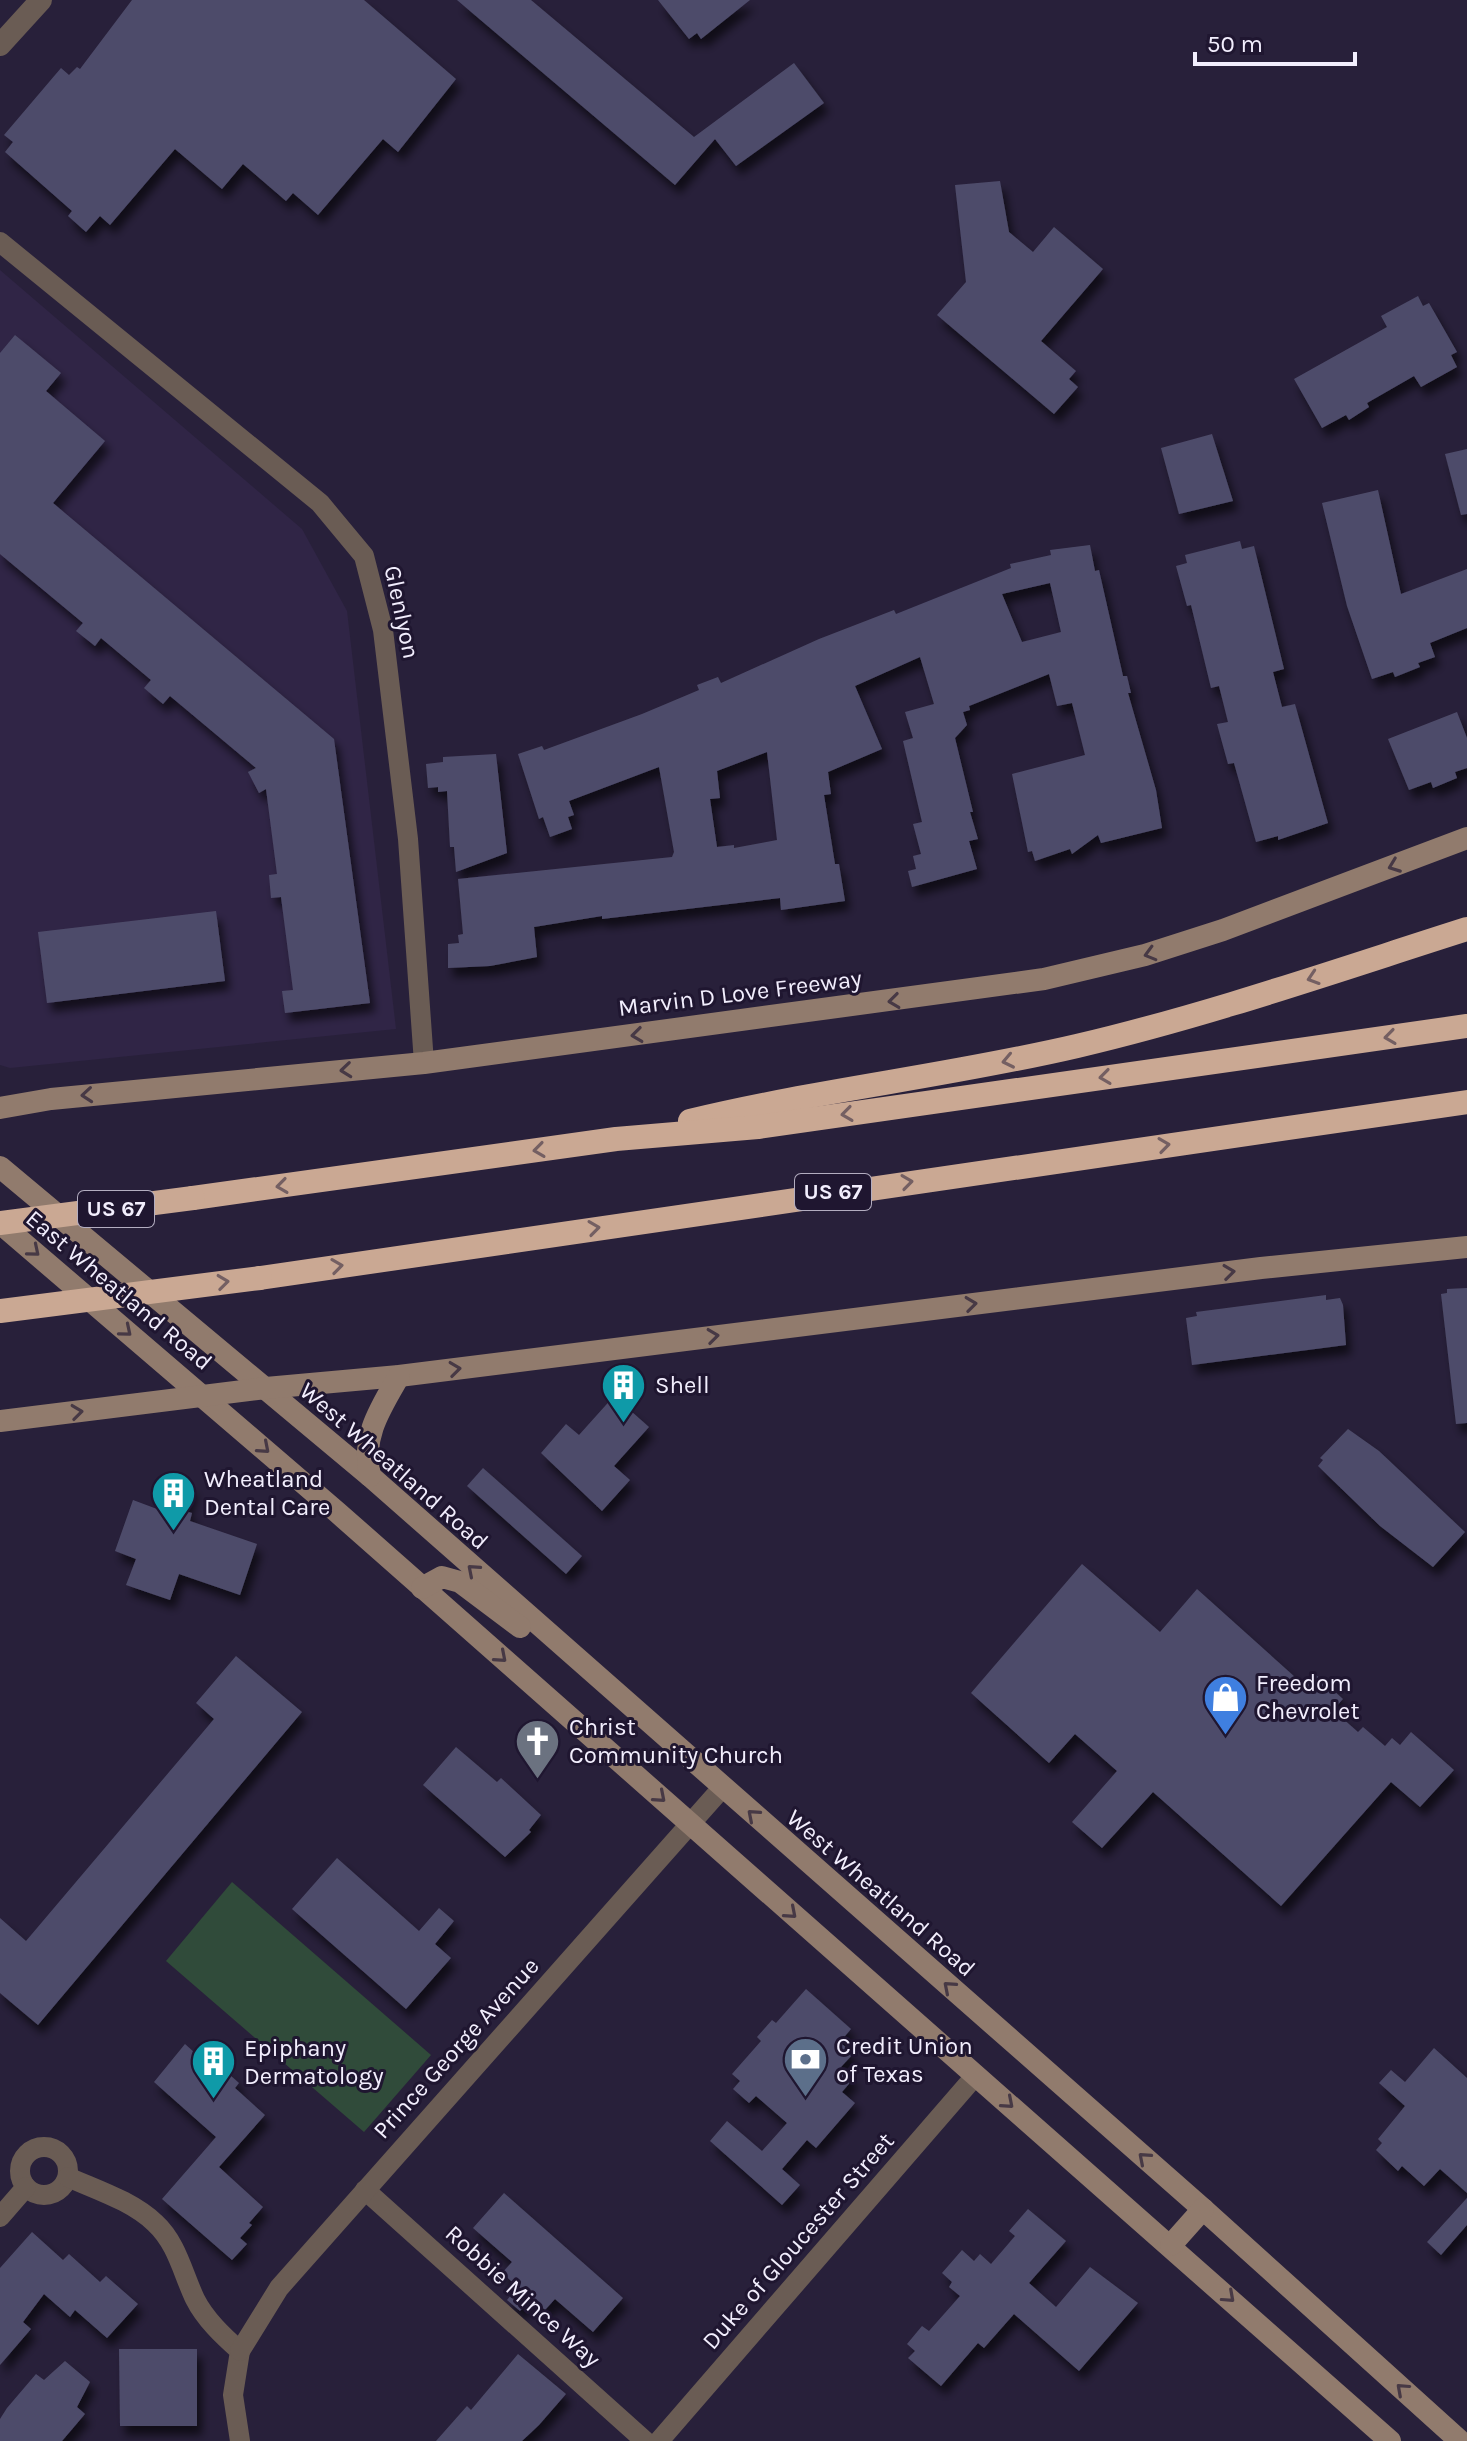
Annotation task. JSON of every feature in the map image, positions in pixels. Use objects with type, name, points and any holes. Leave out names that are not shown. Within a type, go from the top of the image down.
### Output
[{"type":"highway","points":[[616,1139],[759,1104],[976,1068],[1079,1046],[1203,1013],[1467,929]]},
{"type":"highway","name":"US 67","points":[[0,1223],[616,1139],[758,1127],[1467,1026]]},
{"type":"highway","name":"US 67","points":[[0,1311],[260,1278],[1467,1102]]},
{"type":"highway","points":[[1407,1111],[1467,1118]]},
{"type":"main road","name":"Marvin D Love Freeway","points":[[0,1108],[51,1099],[424,1063],[1044,979],[1145,955],[1223,930],[1467,838]]},
{"type":"main road","name":"East Wheatland Road","points":[[0,1167],[266,1388]]},
{"type":"main road","name":"East Wheatland Road","points":[[0,1223],[205,1397]]},
{"type":"main road","points":[[0,1421],[266,1388],[399,1376],[1245,1270],[1467,1247]]},
{"type":"main road","points":[[370,1476],[365,1456],[368,1439],[376,1415],[399,1376]]},
{"type":"main road","name":"West Wheatland Road","points":[[266,1388],[1203,2209],[1460,2441]]},
{"type":"main road","points":[[205,1397],[1390,2441]]},
{"type":"main road","points":[[422,1588],[442,1577],[460,1582],[510,1621],[573,1657]]},
{"type":"main road","points":[[1171,2245],[1203,2209]]},
{"type":"street","points":[[0,45],[41,0]]},
{"type":"street","name":"Glenlyon","points":[[0,242],[320,503],[364,556],[383,630],[400,767],[424,1063]]},
{"type":"street","name":"Prince George Avenue","points":[[240,2351],[279,2288],[722,1788]]},
{"type":"street","name":"Duke of Gloucester Street","points":[[659,2441],[976,2075]]},
{"type":"street","points":[[38,2147],[61,2154],[68,2165],[68,2177],[63,2187],[44,2196],[26,2187],[20,2176],[21,2164],[28,2153],[38,2147]]},
{"type":"street","points":[[68,2177],[131,2205],[157,2224],[175,2251],[197,2303],[222,2335],[240,2351],[233,2395],[240,2441]]},
{"type":"street","points":[[0,2217],[26,2187]]},
{"type":"street","name":"Robbie Mince Way","points":[[365,2190],[645,2441]]},
{"type":"shaded area","points":[[0,270],[302,529],[347,611],[396,1029],[10,1068],[0,1065]]},
{"type":"green space","points":[[232,1882],[431,2055],[364,2132],[166,1961]]},
{"type":"building","points":[[132,0],[364,0],[456,79],[398,152],[383,139],[318,215],[293,193],[286,201],[243,164],[222,189],[175,149],[110,225],[100,216],[86,232],[68,216],[72,211],[5,152],[13,142],[4,135],[61,68],[69,75],[77,67],[80,69]]},
{"type":"building","points":[[457,0],[531,0],[694,137],[794,63],[824,103],[736,166],[715,139],[675,185]]},
{"type":"building","points":[[658,0],[750,0],[701,39],[697,33],[689,39]]},
{"type":"building","points":[[1000,181],[1009,232],[1033,252],[1054,227],[1103,269],[1041,341],[1076,371],[1069,379],[1078,387],[1054,414],[937,315],[966,282],[955,185]]},
{"type":"building","points":[[1418,296],[1423,306],[1429,303],[1457,352],[1451,355],[1457,367],[1421,387],[1414,376],[1367,403],[1369,407],[1349,420],[1346,415],[1322,428],[1294,379],[1387,327],[1381,316]]},
{"type":"building","points":[[15,335],[61,373],[46,391],[105,441],[53,503],[334,739],[370,1003],[285,1013],[282,991],[293,990],[281,897],[271,898],[269,875],[277,874],[266,789],[259,793],[248,772],[256,768],[170,696],[163,704],[144,688],[151,680],[101,638],[95,646],[76,631],[83,623],[0,554],[0,353]]},
{"type":"building","points":[[1212,434],[1233,501],[1179,514],[1161,448]]},
{"type":"building","points":[[1467,449],[1467,514],[1461,515],[1445,454]]},
{"type":"building","points":[[1378,490],[1401,594],[1467,569],[1467,628],[1430,643],[1435,657],[1418,663],[1420,667],[1395,677],[1393,672],[1372,679],[1347,606],[1322,503]]},
{"type":"building","points":[[1240,541],[1242,549],[1254,546],[1284,669],[1273,672],[1282,707],[1295,704],[1328,823],[1278,840],[1278,836],[1256,842],[1234,763],[1228,764],[1217,724],[1228,722],[1219,686],[1211,688],[1191,605],[1187,606],[1176,566],[1187,563],[1185,555]]},
{"type":"building","points":[[1090,545],[1095,571],[1099,570],[1123,676],[1127,676],[1131,693],[1128,693],[1156,790],[1162,828],[1101,843],[1098,835],[1072,854],[1070,849],[1035,861],[1032,851],[1028,852],[1012,774],[1085,755],[1072,703],[1057,706],[1049,674],[969,706],[970,710],[963,712],[967,725],[955,738],[978,839],[969,841],[977,869],[912,887],[908,871],[916,869],[913,856],[921,854],[913,824],[922,822],[903,741],[913,738],[905,712],[934,704],[920,657],[855,686],[882,749],[828,772],[831,794],[824,795],[835,864],[839,864],[845,901],[781,910],[780,898],[602,919],[602,916],[534,927],[537,957],[490,966],[448,968],[448,944],[459,943],[458,935],[463,934],[458,879],[672,857],[674,852],[659,767],[569,801],[574,815],[568,817],[572,829],[550,837],[543,817],[539,819],[518,754],[542,746],[544,750],[642,714],[699,690],[697,685],[718,677],[721,683],[819,639],[894,610],[896,614],[1011,568],[1010,564],[1051,555],[1050,550]],"holes":[[[1050,583],[1061,632],[1022,642],[1002,594]],[[767,752],[777,840],[734,848],[734,845],[717,847],[710,799],[720,798],[717,771]]]},
{"type":"building","points":[[1457,712],[1467,738],[1467,768],[1455,772],[1457,778],[1433,788],[1431,782],[1409,790],[1388,739]]},
{"type":"building","points":[[496,754],[507,853],[456,872],[454,847],[450,847],[447,791],[438,792],[438,787],[428,788],[426,764],[443,762],[443,757]]},
{"type":"building","points":[[216,911],[225,981],[47,1003],[38,932]]},
{"type":"building","points":[[1467,1288],[1467,1423],[1456,1424],[1441,1294],[1447,1293],[1447,1289]]},
{"type":"building","points":[[1326,1295],[1326,1300],[1340,1298],[1343,1305],[1346,1345],[1192,1365],[1186,1318],[1197,1316],[1196,1312]]},
{"type":"building","points":[[614,1396],[649,1427],[614,1466],[630,1480],[602,1511],[541,1453],[566,1424],[579,1435]]},
{"type":"building","points":[[1348,1429],[1379,1451],[1465,1532],[1433,1567],[1380,1526],[1318,1466],[1323,1460],[1320,1458]]},
{"type":"building","points":[[483,1468],[582,1556],[566,1574],[467,1486]]},
{"type":"building","name":"Wheatland Dental Care","points":[[174,1481],[193,1487],[185,1511],[192,1513],[190,1521],[257,1544],[240,1595],[179,1574],[170,1600],[126,1585],[136,1559],[115,1551],[133,1500],[157,1509],[159,1502],[166,1504]]},
{"type":"building","name":"Freedom Chevrolet","points":[[1082,1564],[1160,1632],[1197,1589],[1305,1686],[1315,1674],[1343,1699],[1333,1710],[1358,1732],[1363,1727],[1385,1746],[1392,1738],[1400,1745],[1411,1732],[1454,1770],[1420,1807],[1391,1782],[1281,1906],[1153,1792],[1102,1848],[1072,1822],[1117,1771],[1075,1734],[1049,1763],[971,1693]]},
{"type":"building","points":[[236,1656],[302,1712],[38,2025],[0,1993],[0,1918],[26,1941],[214,1719],[196,1703]]},
{"type":"building","points":[[456,1747],[497,1782],[501,1778],[541,1815],[529,1830],[531,1832],[505,1857],[423,1785]]},
{"type":"building","points":[[337,1858],[419,1931],[439,1908],[454,1921],[435,1944],[451,1958],[406,2009],[292,1909]]},
{"type":"building","name":"Credit Union of Texas","points":[[806,1989],[851,2029],[840,2042],[853,2054],[841,2067],[854,2078],[842,2092],[855,2103],[816,2148],[807,2140],[782,2169],[800,2185],[782,2205],[710,2141],[727,2121],[762,2151],[787,2123],[756,2096],[749,2103],[733,2089],[740,2081],[732,2074],[761,2041],[757,2037],[772,2020],[776,2023]]},
{"type":"building","points":[[185,2044],[217,2073],[222,2068],[239,2083],[235,2088],[265,2115],[219,2167],[263,2207],[240,2238],[247,2244],[232,2260],[162,2199],[216,2137],[154,2082]]},
{"type":"building","points":[[1434,2048],[1467,2078],[1467,2193],[1440,2169],[1424,2186],[1402,2166],[1398,2171],[1376,2150],[1382,2143],[1378,2139],[1405,2106],[1379,2083],[1391,2070],[1405,2082]]},
{"type":"building","points":[[504,2193],[623,2298],[593,2332],[555,2299],[545,2310],[532,2298],[520,2311],[507,2300],[518,2287],[502,2273],[512,2262],[473,2228]]},
{"type":"building","points":[[1467,2198],[1467,2225],[1441,2255],[1427,2242]]},
{"type":"building","points":[[1028,2209],[1066,2241],[1029,2283],[1056,2307],[1090,2267],[1138,2303],[1079,2371],[1014,2314],[984,2348],[978,2343],[941,2386],[908,2358],[915,2351],[907,2344],[922,2326],[929,2331],[960,2296],[949,2287],[952,2282],[942,2273],[962,2250],[974,2261],[980,2254],[991,2264],[1015,2236],[1009,2231]]},
{"type":"building","points":[[32,2232],[63,2260],[69,2254],[100,2282],[106,2276],[138,2304],[107,2338],[75,2310],[70,2317],[44,2294],[23,2322],[31,2329],[0,2365],[0,2268]]},
{"type":"building","points":[[119,2349],[197,2349],[197,2426],[120,2426]]},
{"type":"building","points":[[518,2354],[566,2394],[539,2425],[522,2441],[436,2441],[467,2406],[471,2410]]},
{"type":"building","points":[[65,2361],[90,2382],[77,2407],[85,2414],[62,2441],[0,2441],[0,2419],[7,2408],[36,2374],[44,2380]]},
{"type":"place","name":"Shell","points":[[624,1424]]},
{"type":"place","name":"Wheatland Dental Care","points":[[173,1532]]},
{"type":"place","name":"Freedom Chevrolet","points":[[1225,1736]]},
{"type":"place","name":"Christ Community Church","points":[[538,1780]]},
{"type":"place","name":"Credit Union of Texas","points":[[805,2099]]},
{"type":"place","name":"Epiphany Dermatology","points":[[213,2101]]}]
